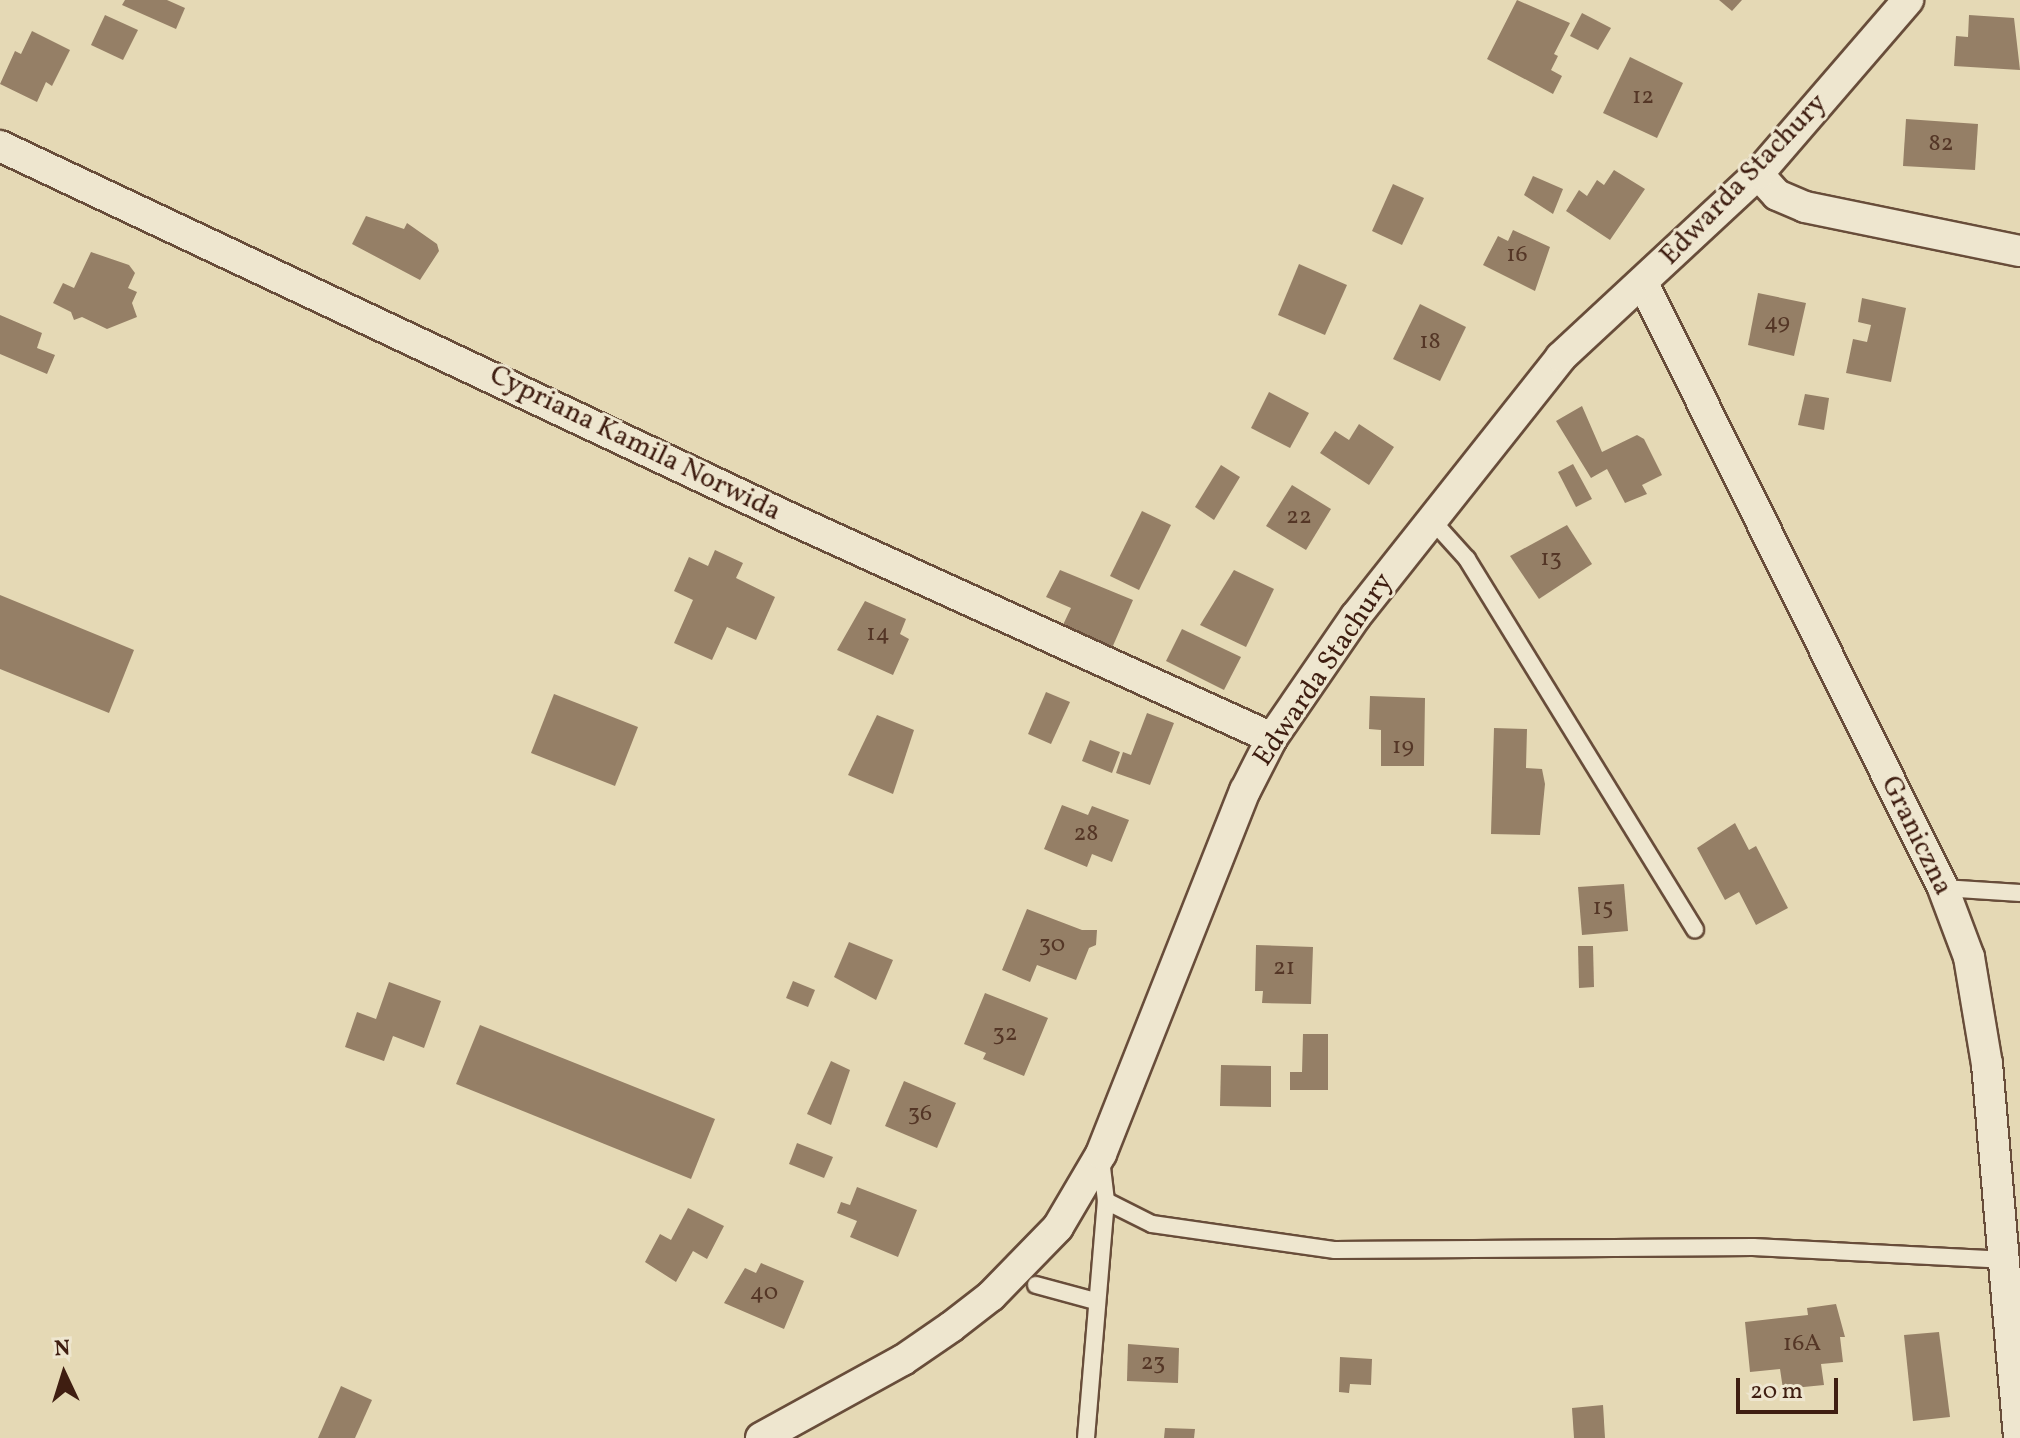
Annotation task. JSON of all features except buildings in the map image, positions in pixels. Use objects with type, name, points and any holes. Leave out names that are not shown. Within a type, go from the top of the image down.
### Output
[{"type":"street","name":"Edwarda Stachury","points":[[761,1438],[903,1360],[991,1296],[1058,1227],[1101,1154],[1221,842],[1272,738],[1430,518],[1561,357],[1758,174],[1908,0]]},
{"type":"street","name":"Cypriana Kamila Norwida","points":[[0,146],[789,518],[1272,738]]},
{"type":"street","points":[[1758,174],[1777,195],[1805,207],[2020,251]]},
{"type":"street","name":"Graniczna","points":[[1643,283],[1943,888],[1969,957],[2014,1260],[2019,1438]]},
{"type":"lane","points":[[1430,518],[1467,559],[1695,930]]},
{"type":"lane","points":[[1943,888],[2020,893]]},
{"type":"lane","points":[[1086,1438],[1095,1301],[1106,1201],[1101,1154]]},
{"type":"lane","points":[[1106,1201],[1152,1224],[1335,1250],[1753,1247],[2014,1260]]},
{"type":"lane","points":[[1036,1285],[1095,1301]]}]
